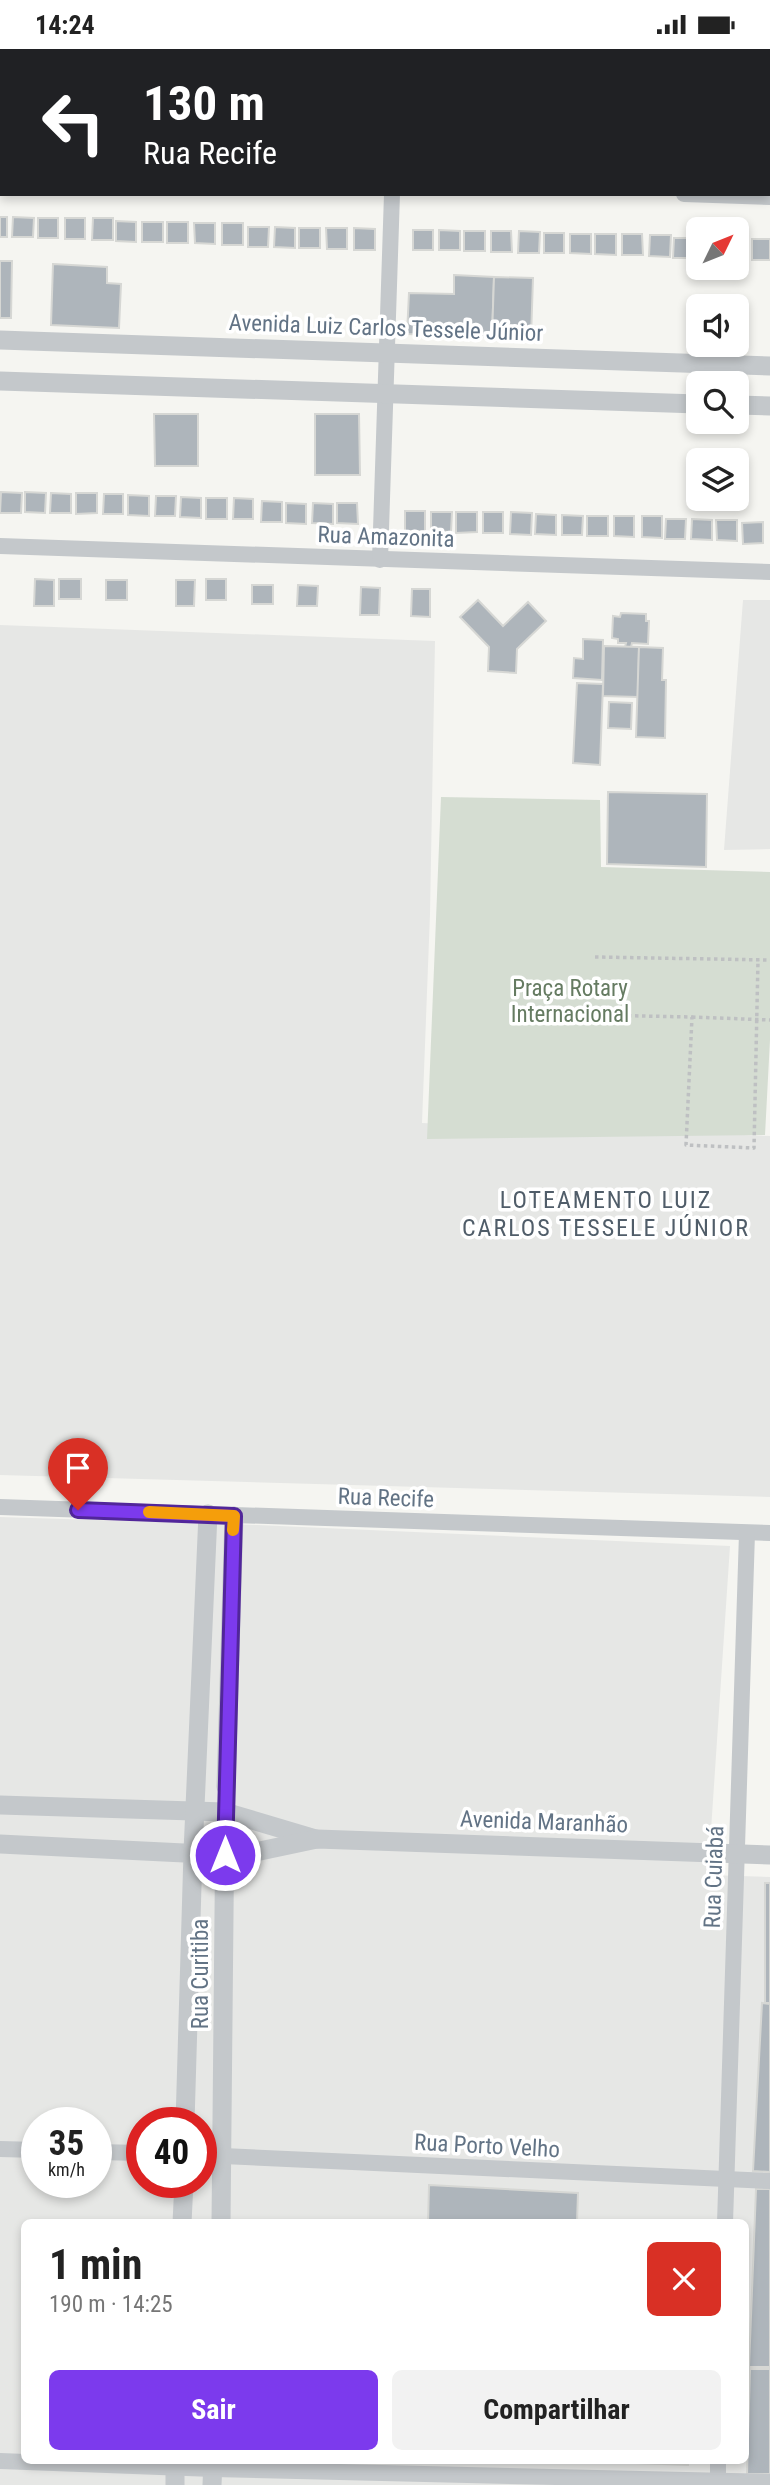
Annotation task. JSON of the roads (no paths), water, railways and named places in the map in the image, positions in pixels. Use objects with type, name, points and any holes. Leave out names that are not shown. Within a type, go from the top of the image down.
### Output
[{"type":"street","points":[[380,560],[392,196]]},
{"type":"street","points":[[741,196],[770,197]]},
{"type":"street","name":"Avenida Luiz Carlos Tessele Júnior","points":[[0,340],[770,366]]},
{"type":"street","points":[[0,381],[686,404]]},
{"type":"street","points":[[749,405],[770,406]]},
{"type":"street","name":"Rua Amazonita","points":[[0,546],[770,572]]},
{"type":"street","name":"Rua Recife","points":[[0,1507],[770,1533]]},
{"type":"street","points":[[195,1811],[208,1514]]},
{"type":"street","name":"Rua Curitiba","points":[[221,2219],[224,2157],[225,1812],[234,1516]]},
{"type":"street","name":"Rua Cuiabá","points":[[725,2219],[747,1533]]},
{"type":"street","points":[[0,1805],[225,1812],[317,1839]]},
{"type":"street","name":"Rua Curitiba","points":[[185,2107],[195,1811]]},
{"type":"street","points":[[0,1845],[225,1855],[246,1854],[317,1839]]},
{"type":"street","name":"Avenida Maranhão","points":[[317,1839],[770,1855]]},
{"type":"street","points":[[0,2149],[21,2150]]},
{"type":"street","name":"Rua Porto Velho","points":[[217,2156],[770,2181]]},
{"type":"street","points":[[182,2219],[183,2198]]},
{"type":"street","points":[[0,2461],[21,2462]]},
{"type":"street","points":[[52,2464],[213,2472],[770,2482]]},
{"type":"street","points":[[718,2483],[719,2464]]},
{"type":"district","name":"LOTEAMENTO LUIZ CARLOS TESSELE JÚNIOR","points":[[606,1214]]},
{"type":"park label","name":"Praça Rotary Internacional","points":[[570,1001]]}]
